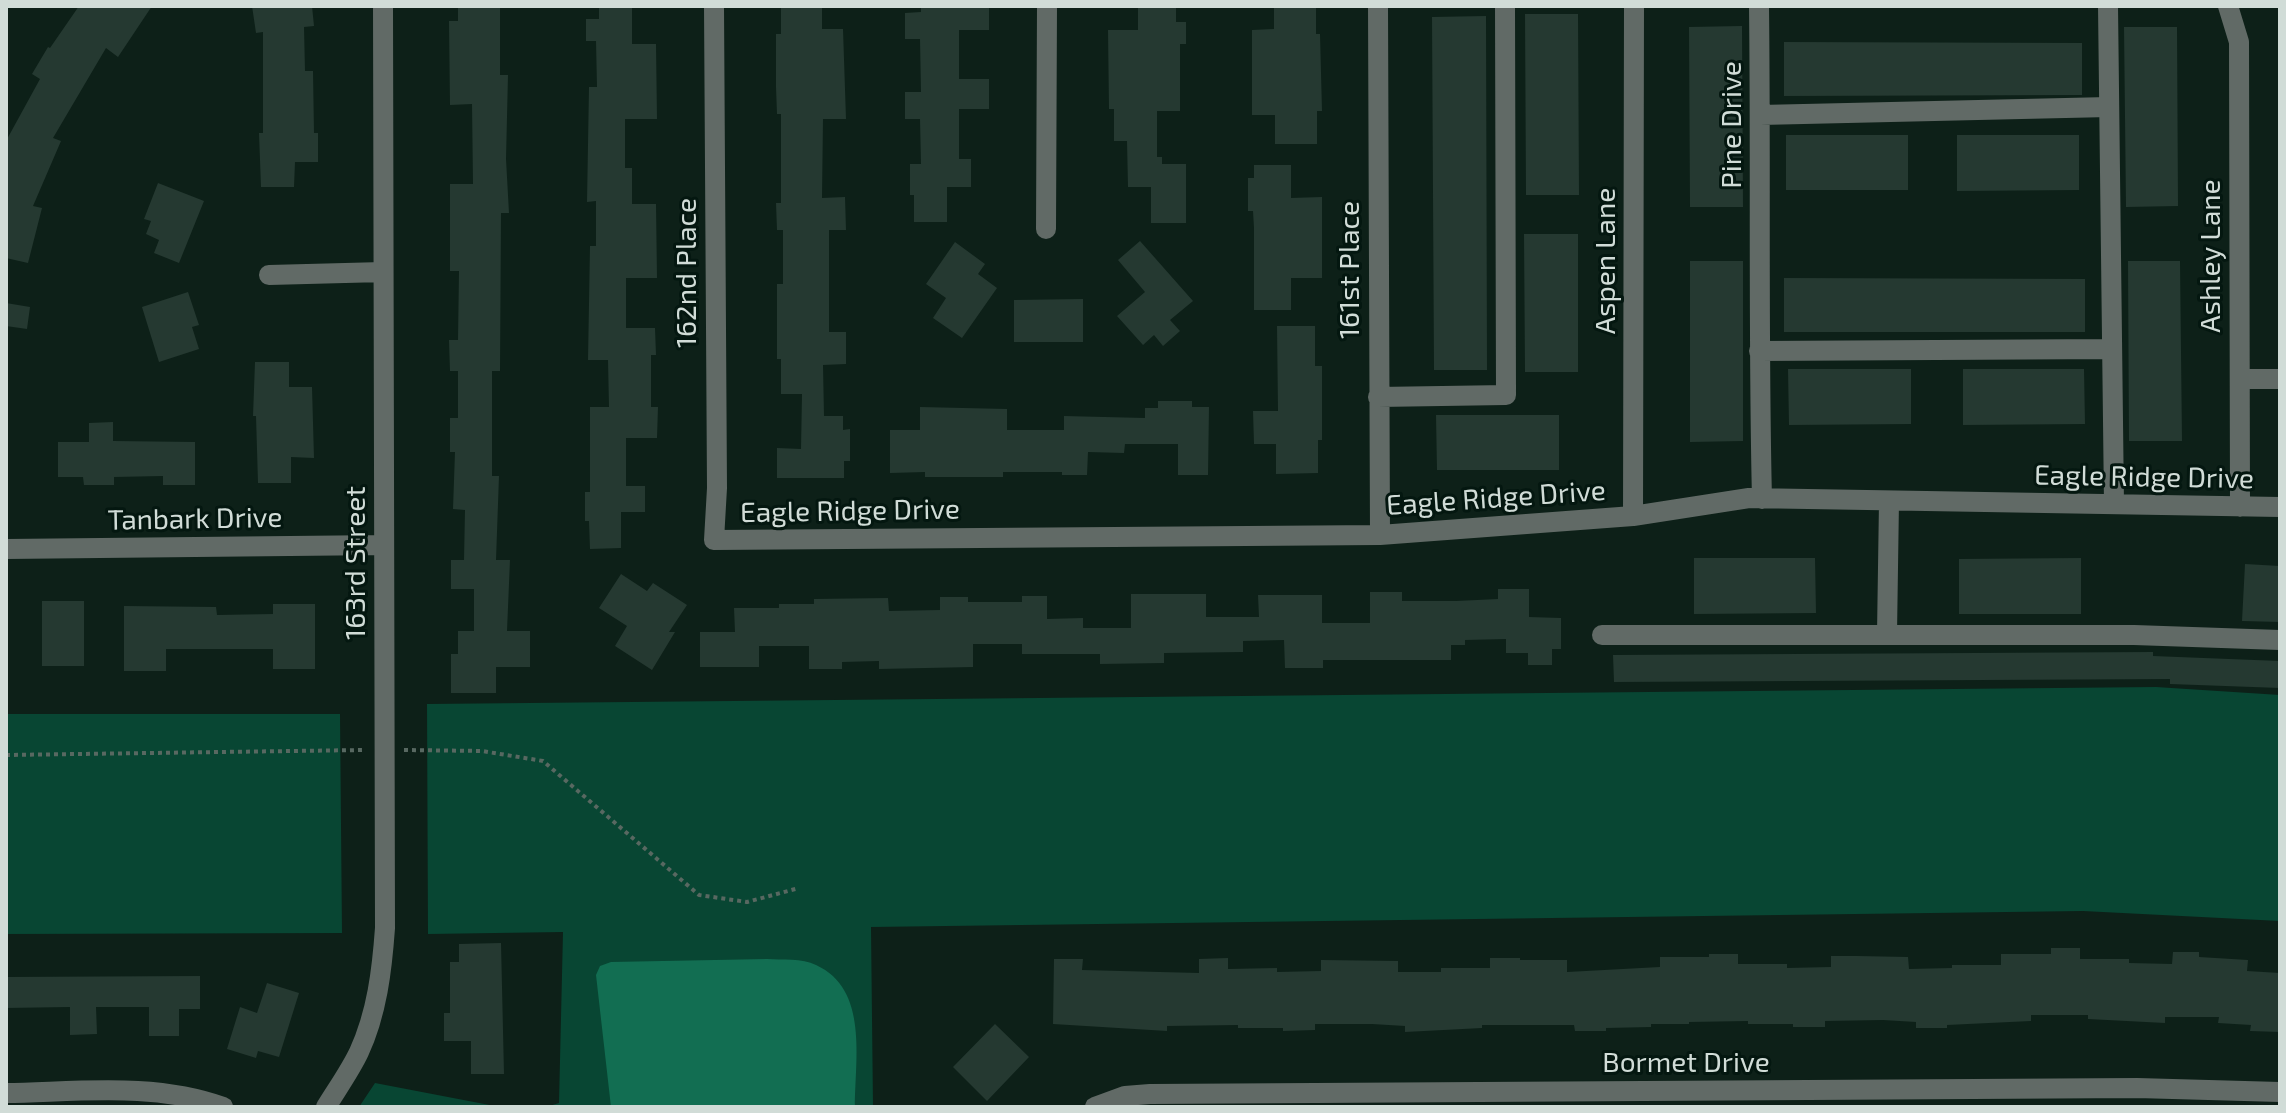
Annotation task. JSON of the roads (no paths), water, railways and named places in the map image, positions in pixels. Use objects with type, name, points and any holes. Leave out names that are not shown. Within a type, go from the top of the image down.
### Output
[{"type":"street","name":"163rd Street","points":[[326,1107],[359,1053],[368,1029],[381,977],[385,928],[383,6]]},
{"type":"street","name":"162nd Place","points":[[714,6],[717,473],[714,540]]},
{"type":"street","points":[[1046,229],[1047,6]]},
{"type":"street","name":"161st Place","points":[[1378,6],[1380,535]]},
{"type":"street","points":[[1378,397],[1506,395],[1505,6]]},
{"type":"street","name":"Aspen Lane","points":[[1633,516],[1634,6]]},
{"type":"street","name":"Pine Drive","points":[[1759,6],[1762,499]]},
{"type":"street","points":[[2108,6],[2114,504]]},
{"type":"street","name":"Ashley Lane","points":[[2228,6],[2239,42],[2240,507]]},
{"type":"street","points":[[1760,115],[2109,107]]},
{"type":"street","points":[[269,275],[383,272]]},
{"type":"street","points":[[1759,351],[2112,349]]},
{"type":"street","points":[[2240,379],[2280,379]]},
{"type":"street","name":"Eagle Ridge Drive","points":[[714,540],[1380,535],[1633,516],[1749,498],[2280,507]]},
{"type":"street","points":[[1887,634],[1889,501]]},
{"type":"street","name":"Tanbark Drive","points":[[6,549],[384,545]]},
{"type":"street","points":[[1602,635],[2149,635],[2280,640]]},
{"type":"street","name":"Bormet Drive","points":[[1095,1107],[1125,1096],[1150,1094],[1362,1099],[1687,1099],[2015,1098],[2137,1088],[2280,1092]]},
{"type":"street","points":[[6,1093],[133,1091],[173,1094],[223,1107]]}]
